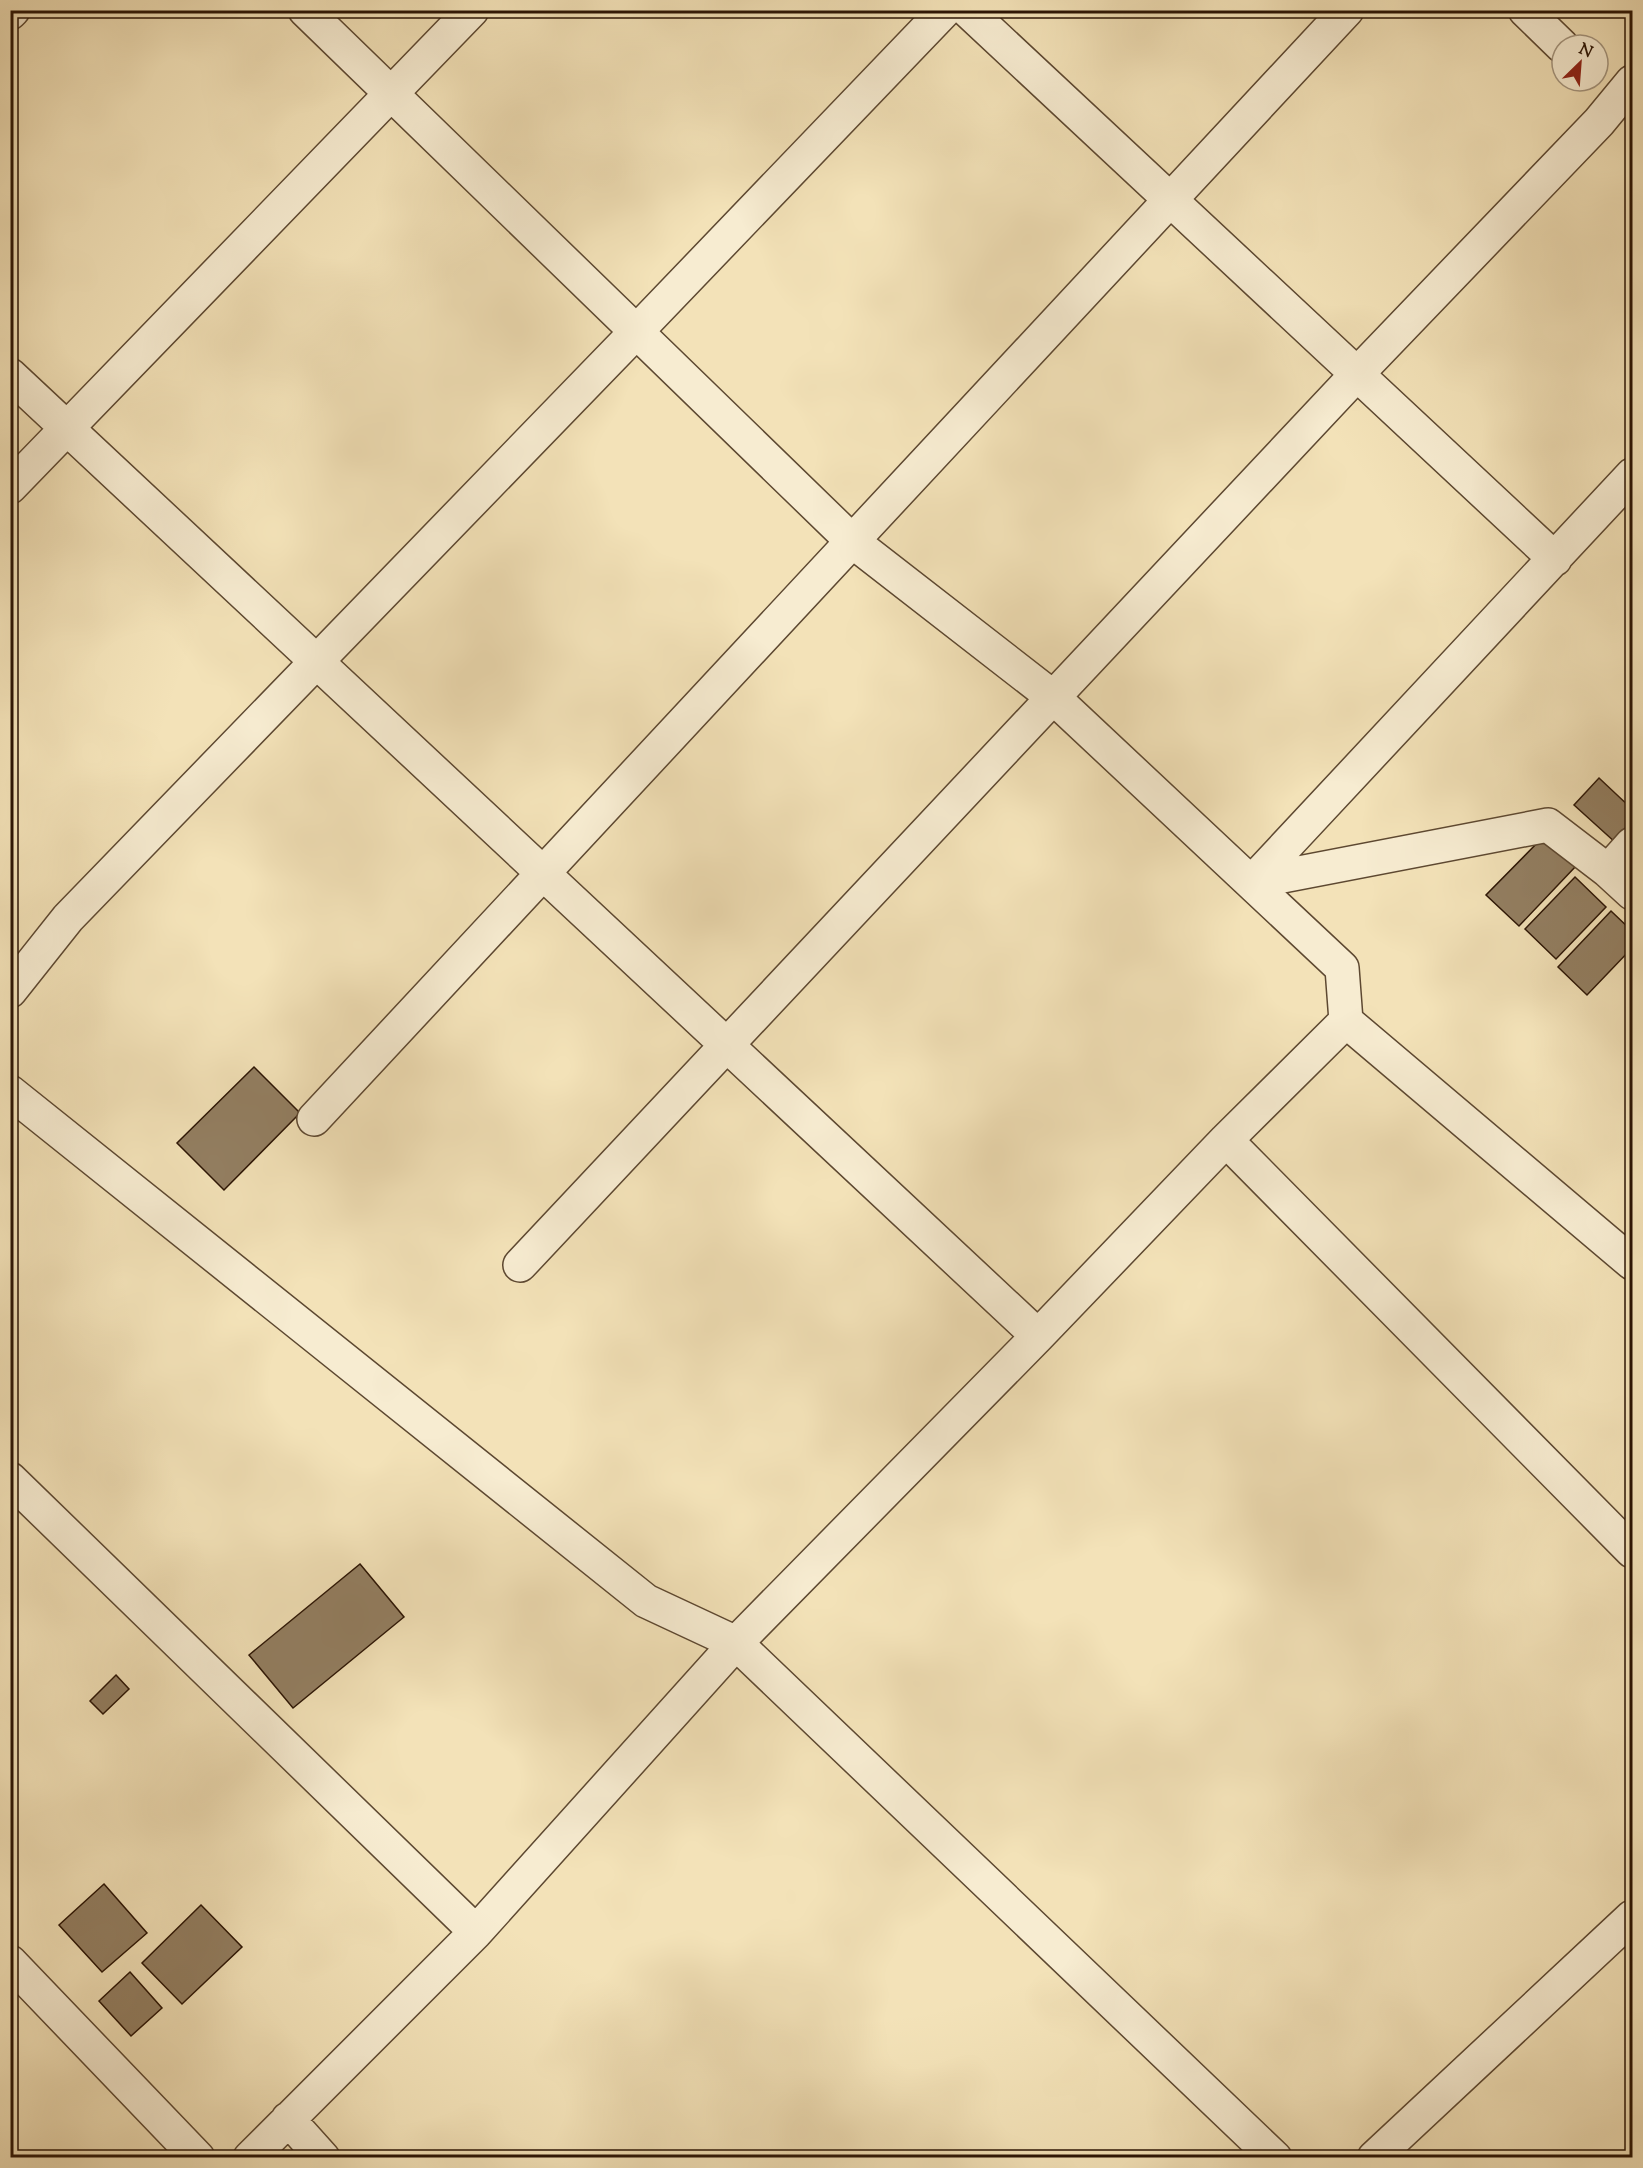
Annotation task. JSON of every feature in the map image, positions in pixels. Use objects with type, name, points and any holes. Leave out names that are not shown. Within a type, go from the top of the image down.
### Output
[{"type":"street","points":[[305,10],[852,541],[1054,698],[1342,968],[1346,1021],[1632,1263]]},
{"type":"street","points":[[10,487],[472,10]]},
{"type":"street","points":[[10,992],[68,918],[945,10]]},
{"type":"street","points":[[967,10],[1555,559]]},
{"type":"street","points":[[314,1119],[1347,10]]},
{"type":"street","points":[[1525,10],[1550,34]]},
{"type":"street","points":[[520,1265],[1357,374],[1599,122],[1620,93]]},
{"type":"street","points":[[10,375],[1038,1336]]},
{"type":"street","points":[[1252,882],[1632,475]]},
{"type":"street","points":[[1252,882],[1548,825],[1608,871],[1632,893]]},
{"type":"street","points":[[1608,871],[1632,844]]},
{"type":"street","points":[[250,2157],[476,1932],[736,1643],[1038,1336],[1226,1140],[1346,1021]]},
{"type":"street","points":[[10,1092],[646,1601],[736,1643],[1275,2157]]},
{"type":"street","points":[[1226,1140],[1632,1551]]},
{"type":"street","points":[[10,1479],[476,1932]]},
{"type":"street","points":[[1374,2157],[1632,1917]]},
{"type":"street","points":[[10,1962],[198,2157]]},
{"type":"street","points":[[288,2119],[323,2157]]},
{"type":"building","points":[[1599,778],[1632,809],[1632,825],[1616,843],[1574,805]]},
{"type":"building","points":[[1544,836],[1576,866],[1519,926],[1486,895]]},
{"type":"building","points":[[1575,877],[1606,907],[1556,959],[1525,929]]},
{"type":"building","points":[[1611,911],[1632,931],[1632,948],[1587,995],[1558,967]]},
{"type":"building","points":[[254,1067],[300,1113],[224,1190],[177,1143]]},
{"type":"building","points":[[360,1564],[404,1617],[293,1708],[249,1655]]},
{"type":"building","points":[[116,1675],[129,1689],[103,1714],[90,1701]]},
{"type":"building","points":[[104,1884],[147,1933],[102,1972],[59,1925]]},
{"type":"building","points":[[201,1905],[242,1947],[182,2004],[142,1963]]},
{"type":"building","points":[[130,1972],[162,2008],[131,2036],[99,2001]]}]
